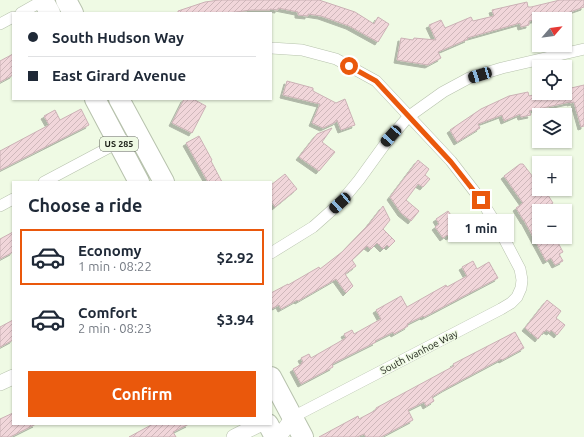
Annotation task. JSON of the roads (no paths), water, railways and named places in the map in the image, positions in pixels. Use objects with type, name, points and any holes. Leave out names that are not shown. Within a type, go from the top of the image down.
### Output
[{"type":"highway","points":[[66,0],[72,12]]},
{"type":"highway","name":"US 285","points":[[120,100],[163,181]]},
{"type":"highway","name":"US 285","points":[[103,102],[118,143],[138,181]]},
{"type":"highway","points":[[272,379],[303,437]]},
{"type":"highway","points":[[269,425],[275,437]]},
{"type":"street","points":[[23,12],[45,3]]},
{"type":"street","points":[[0,24],[12,18]]},
{"type":"street","points":[[272,48],[302,50],[336,59],[376,81],[408,117]]},
{"type":"street","points":[[272,252],[313,227],[340,203],[385,144],[408,117],[443,92],[469,78],[502,68],[584,49]]},
{"type":"street","name":"South Ivanhoe Way","points":[[293,417],[511,303],[518,296],[522,280],[520,269],[498,227],[464,177],[408,117]]},
{"type":"street","points":[[46,181],[137,132]]},
{"type":"street","points":[[0,206],[12,200]]},
{"type":"street","points":[[0,383],[12,377]]},
{"type":"street","points":[[272,420],[293,417]]},
{"type":"street","points":[[279,437],[293,417]]},
{"type":"street","points":[[234,437],[258,425]]}]
